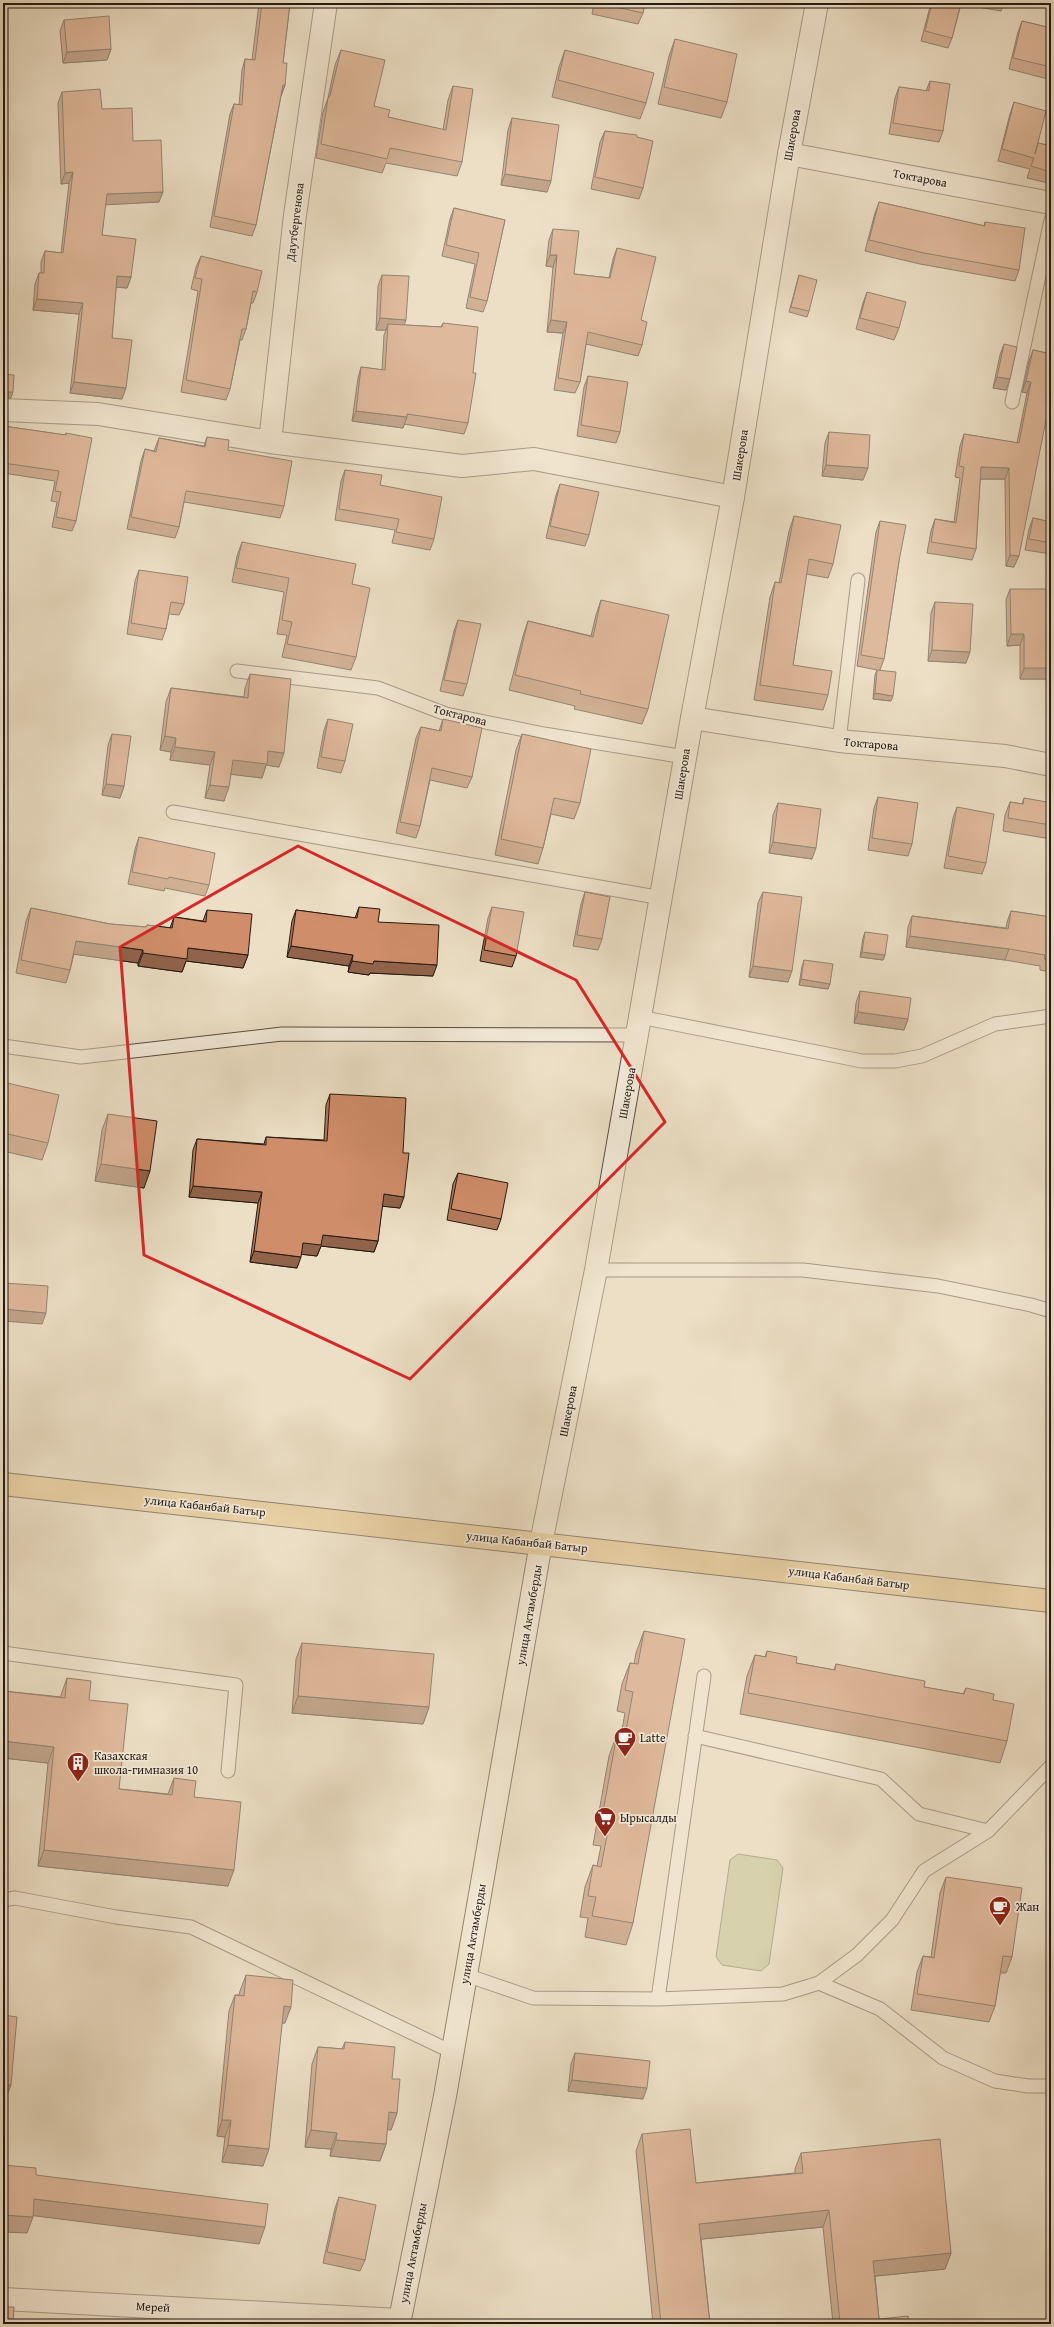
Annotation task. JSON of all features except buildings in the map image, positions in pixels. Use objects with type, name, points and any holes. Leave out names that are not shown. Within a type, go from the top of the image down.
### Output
[{"type":"main road","name":"улица Кабанбай Батыр","points":[[3,1484],[1051,1601]]},
{"type":"street","name":"Даутбергенова","points":[[270,442],[295,215],[326,3]]},
{"type":"street","name":"Шакерова","points":[[542,1543],[596,1270],[638,1026],[662,898],[685,757],[733,497],[789,154],[817,3]]},
{"type":"street","name":"Токтарова","points":[[789,154],[1051,203]]},
{"type":"street","points":[[3,410],[98,414],[270,442],[462,466],[534,459],[733,497]]},
{"type":"street","name":"Токтарова","points":[[692,718],[839,741],[1005,756],[1051,765]]},
{"type":"street","name":"улица Актамберды","points":[[399,2322],[452,2052],[542,1543]]},
{"type":"street","name":"Мерей","points":[[3,2299],[399,2322]]},
{"type":"lane","points":[[1012,402],[1051,220]]},
{"type":"lane","points":[[839,741],[858,580]]},
{"type":"lane","name":"Токтарова","points":[[237,671],[378,688],[446,714],[544,734],[685,757]]},
{"type":"lane","points":[[173,812],[662,898]]},
{"type":"lane","points":[[3,1046],[81,1057],[282,1034],[638,1026],[862,1061],[895,1060],[922,1056],[995,1024],[1013,1020],[1051,1016]]},
{"type":"lane","points":[[596,1270],[803,1270],[938,1286],[1031,1305],[1051,1311]]},
{"type":"lane","points":[[3,1653],[236,1685],[228,1771]]},
{"type":"lane","points":[[658,1999],[704,1676]]},
{"type":"lane","points":[[695,1736],[881,1780],[919,1814],[988,1831]]},
{"type":"lane","points":[[466,1975],[533,1998],[658,1999],[783,1994],[819,1983],[858,1955],[892,1920],[924,1872],[988,1831],[1051,1766]]},
{"type":"lane","points":[[3,1900],[15,1898],[116,1917],[191,1927],[452,2052]]},
{"type":"lane","points":[[819,1983],[880,2010],[943,2058],[995,2081],[1028,2086],[1051,2086]]},
{"type":"highlighted area","points":[[298,846],[576,980],[665,1122],[410,1379],[144,1255],[120,947]]},
{"type":"green space","points":[[738,1854],[777,1860],[783,1868],[769,1964],[761,1971],[722,1965],[716,1957],[730,1860]]},
{"type":"place","name":"Latte","points":[[625,1758]]},
{"type":"place","name":"Казахская школа-гимназия 10","points":[[78,1782]]},
{"type":"place","name":"Ырысалды","points":[[605,1838]]},
{"type":"place","name":"Жан","points":[[1000,1926]]}]
